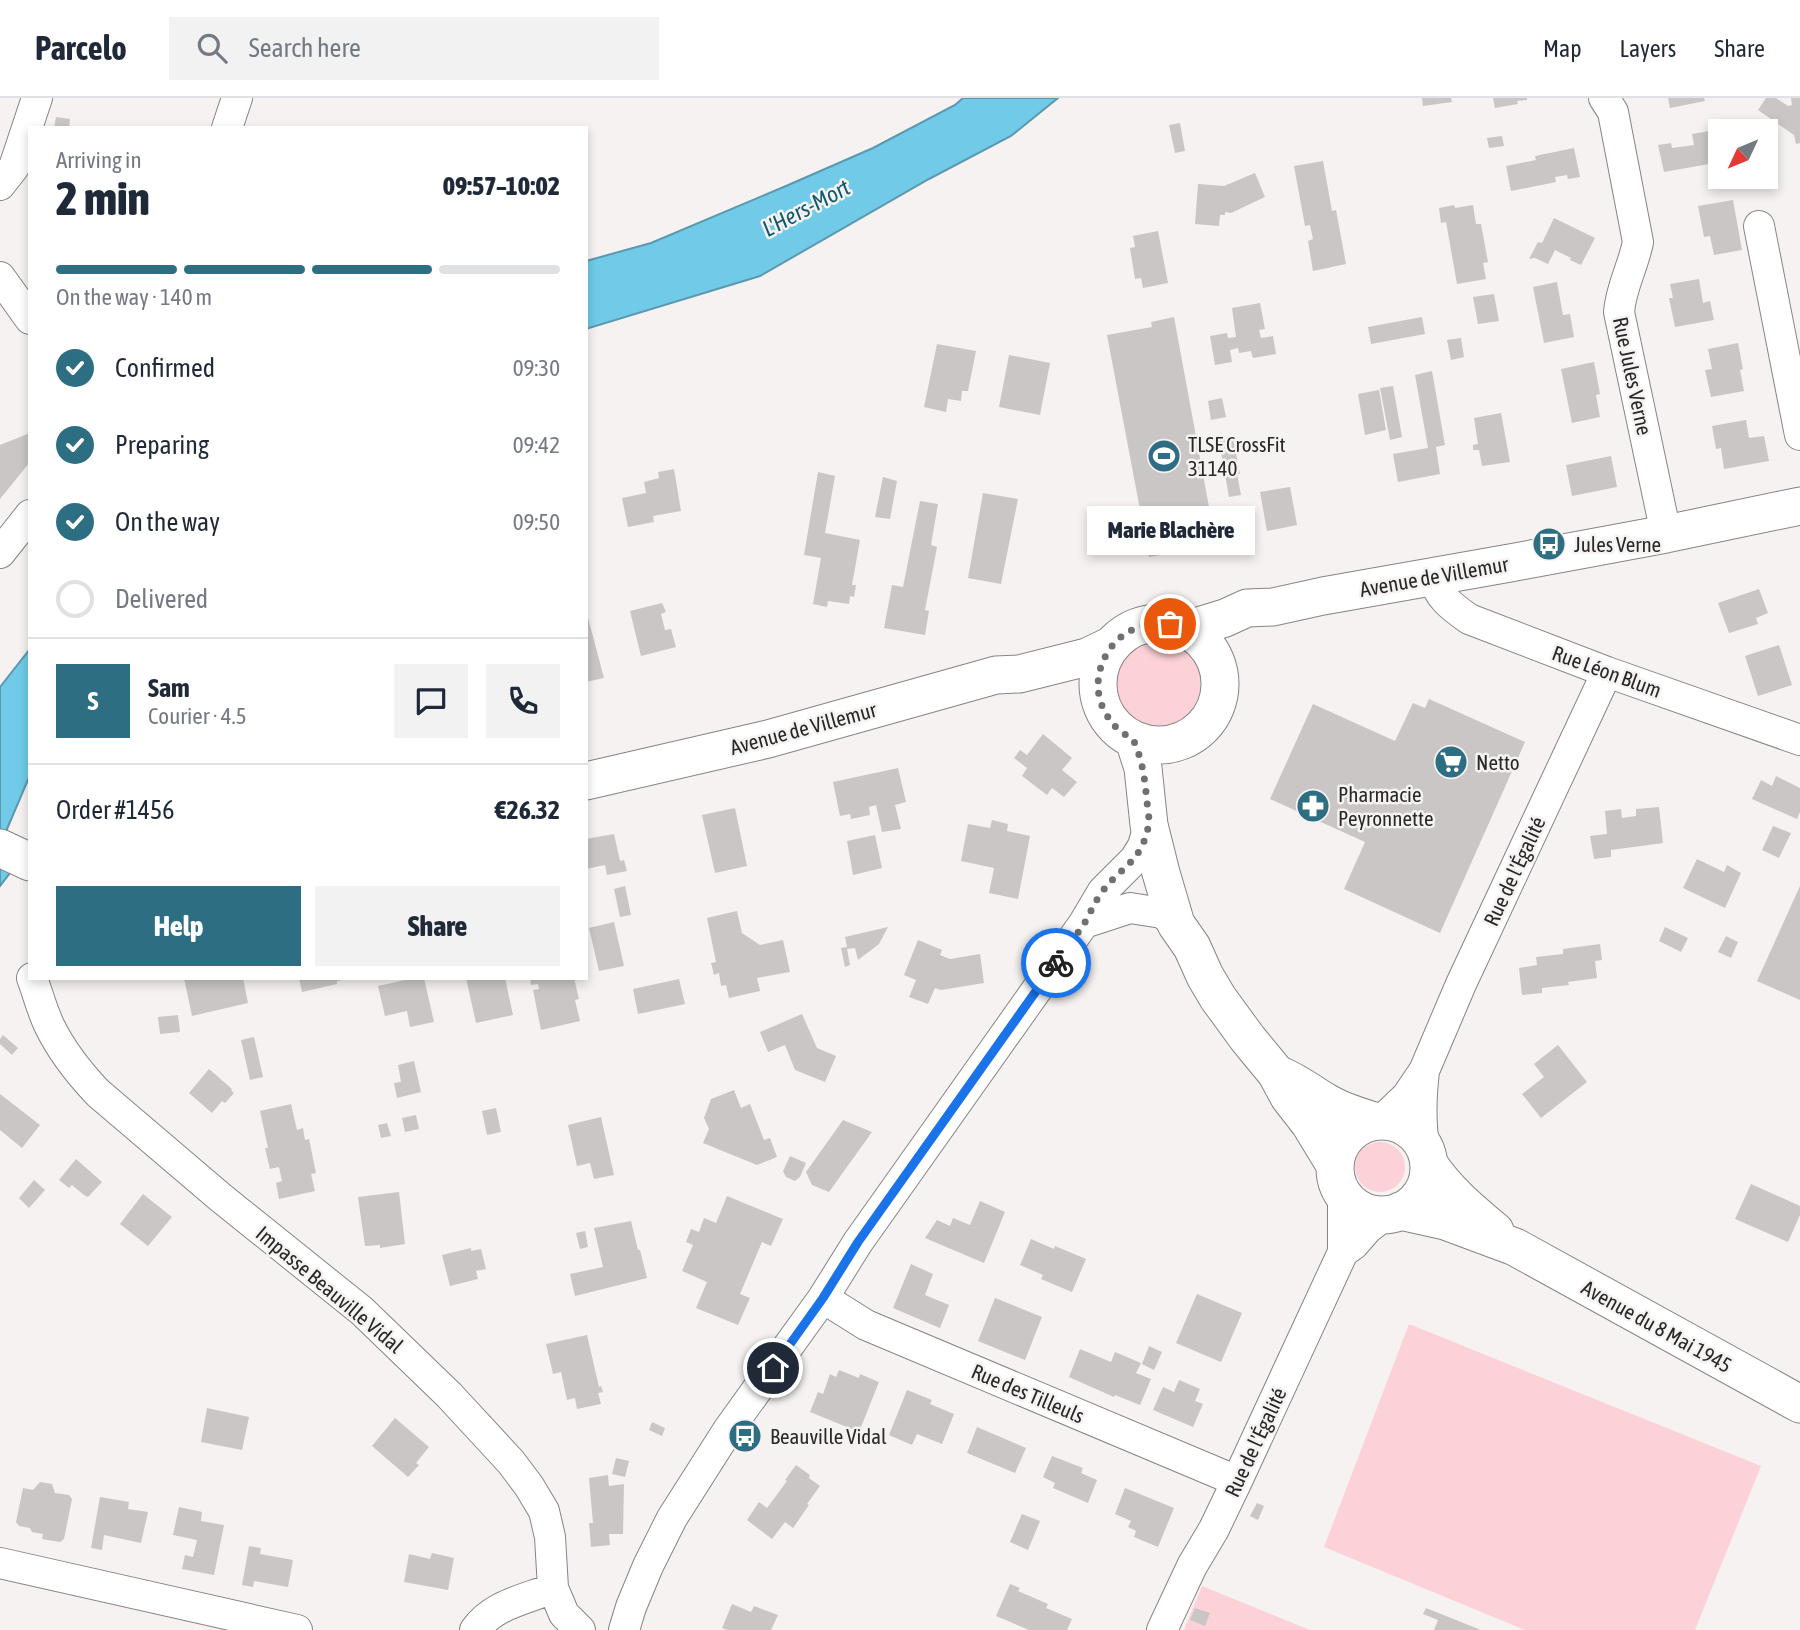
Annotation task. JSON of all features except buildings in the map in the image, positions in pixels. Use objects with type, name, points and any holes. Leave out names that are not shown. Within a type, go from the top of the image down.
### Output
[{"type":"main road","name":"Avenue de Villemur","points":[[1186,630],[1247,608],[1273,607],[1666,534],[1800,506]]},
{"type":"main road","points":[[1220,685],[1216,663],[1204,644],[1186,630],[1170,624],[1153,623],[1121,636],[1112,645],[1103,659],[1098,691],[1102,707],[1110,720],[1121,732],[1134,740],[1151,745],[1168,745],[1185,740],[1210,718],[1217,702],[1228,657],[1240,638],[1273,607]]},
{"type":"main road","name":"Avenue de Villemur","points":[[588,781],[768,739],[996,675],[1019,674],[1087,657],[1112,645]]},
{"type":"main road","name":"Avenue de Villemur","points":[[1019,674],[1046,679],[1071,689],[1102,707]]},
{"type":"main road","points":[[1134,740],[1143,768],[1149,825],[1161,873],[1184,936],[1218,998],[1276,1073],[1289,1097],[1310,1124],[1351,1203],[1374,1214],[1393,1213],[1413,1203],[1423,1192],[1428,1178],[1426,1154],[1416,1135],[1394,1122],[1377,1121],[1348,1113],[1276,1073]]},
{"type":"main road","points":[[1184,936],[1186,911],[1175,865],[1166,792],[1171,769],[1185,740]]},
{"type":"main road","points":[[0,848],[28,861]]},
{"type":"main road","points":[[1339,1179],[1338,1152],[1343,1141],[1362,1125],[1377,1121]]},
{"type":"main road","name":"Avenue du 8 Mai 1945","points":[[1426,1154],[1442,1183],[1457,1199],[1515,1247]]},
{"type":"main road","name":"Avenue du 8 Mai 1945","points":[[1393,1213],[1445,1221],[1515,1247],[1800,1404]]},
{"type":"street","points":[[0,185],[14,167],[37,98]]},
{"type":"street","points":[[228,126],[237,98]]},
{"type":"street","name":"Rue Jules Verne","points":[[1604,98],[1613,111],[1638,242],[1620,295],[1619,312],[1666,534]]},
{"type":"street","points":[[1759,226],[1800,435]]},
{"type":"street","points":[[0,277],[28,316]]},
{"type":"street","points":[[0,553],[28,518]]},
{"type":"street","name":"Rue Léon Blum","points":[[1433,576],[1436,589],[1452,608],[1469,619],[1607,672],[1800,740]]},
{"type":"street","name":"Rue de l'Égalité","points":[[1377,1121],[1407,1096],[1424,1071],[1467,972],[1607,672]]},
{"type":"street","points":[[624,1630],[648,1566],[672,1518],[728,1430],[1084,923],[1103,891],[1135,859],[1143,846],[1149,825]]},
{"type":"street","points":[[1084,923],[1130,908],[1162,913],[1184,936]]},
{"type":"street","name":"Impasse Beauville Vidal","points":[[33,980],[50,1026],[82,1076],[98,1093],[220,1197],[362,1311],[449,1395],[511,1461],[544,1511],[551,1536],[553,1588],[564,1614],[580,1630]]},
{"type":"street","name":"Rue de l'Égalité","points":[[1424,1071],[1420,1122],[1426,1154]]},
{"type":"street","name":"Rue de l'Égalité","points":[[1162,1630],[1237,1481],[1343,1252],[1339,1179]]},
{"type":"street","name":"Rue de l'Égalité","points":[[1343,1252],[1367,1229],[1393,1213]]},
{"type":"street","name":"Rue des Tilleuls","points":[[823,1298],[866,1325],[1237,1481]]},
{"type":"street","points":[[0,1563],[297,1630]]},
{"type":"street","points":[[475,1630],[482,1620],[504,1605],[553,1588]]},
{"type":"shaded area","points":[[1158,640],[1182,647],[1194,659],[1201,683],[1194,707],[1182,719],[1158,726],[1134,719],[1122,707],[1115,683],[1122,659],[1134,647]]},
{"type":"shaded area","points":[[1380,1142],[1398,1149],[1405,1167],[1398,1185],[1380,1192],[1362,1185],[1355,1167],[1362,1149]]},
{"type":"shaded area","points":[[1409,1324],[1761,1466],[1695,1630],[1525,1630],[1324,1547]]},
{"type":"shaded area","points":[[1202,1586],[1310,1630],[1184,1630]]},
{"type":"water","name":"L'Hers-Mort","points":[[963,98],[1058,98],[1011,136],[929,179],[760,276],[588,328],[588,260],[651,243],[786,186],[873,148],[955,105]]},
{"type":"water","points":[[28,652],[28,780],[7,829],[10,873],[0,886],[0,687]]},
{"type":"way so far","points":[[1056,963],[1103,891],[1135,859],[1143,846],[1149,825],[1143,768],[1134,740],[1121,732],[1102,707],[1098,691],[1103,659],[1121,636],[1136,628],[1153,623],[1170,624]]},
{"type":"place","name":"TLSE CrossFit 31140","points":[[1164,456]]},
{"type":"place","name":"Jules Verne","points":[[1549,544]]},
{"type":"place","name":"Marie Blachère","points":[[1170,624]]},
{"type":"place","name":"Netto","points":[[1451,762]]},
{"type":"place","name":"Pharmacie Peyronnette","points":[[1313,806]]},
{"type":"place","name":"Beauville Vidal","points":[[745,1436]]},
{"type":"route","points":[[773,1368],[823,1298],[858,1242],[1056,963]]}]
